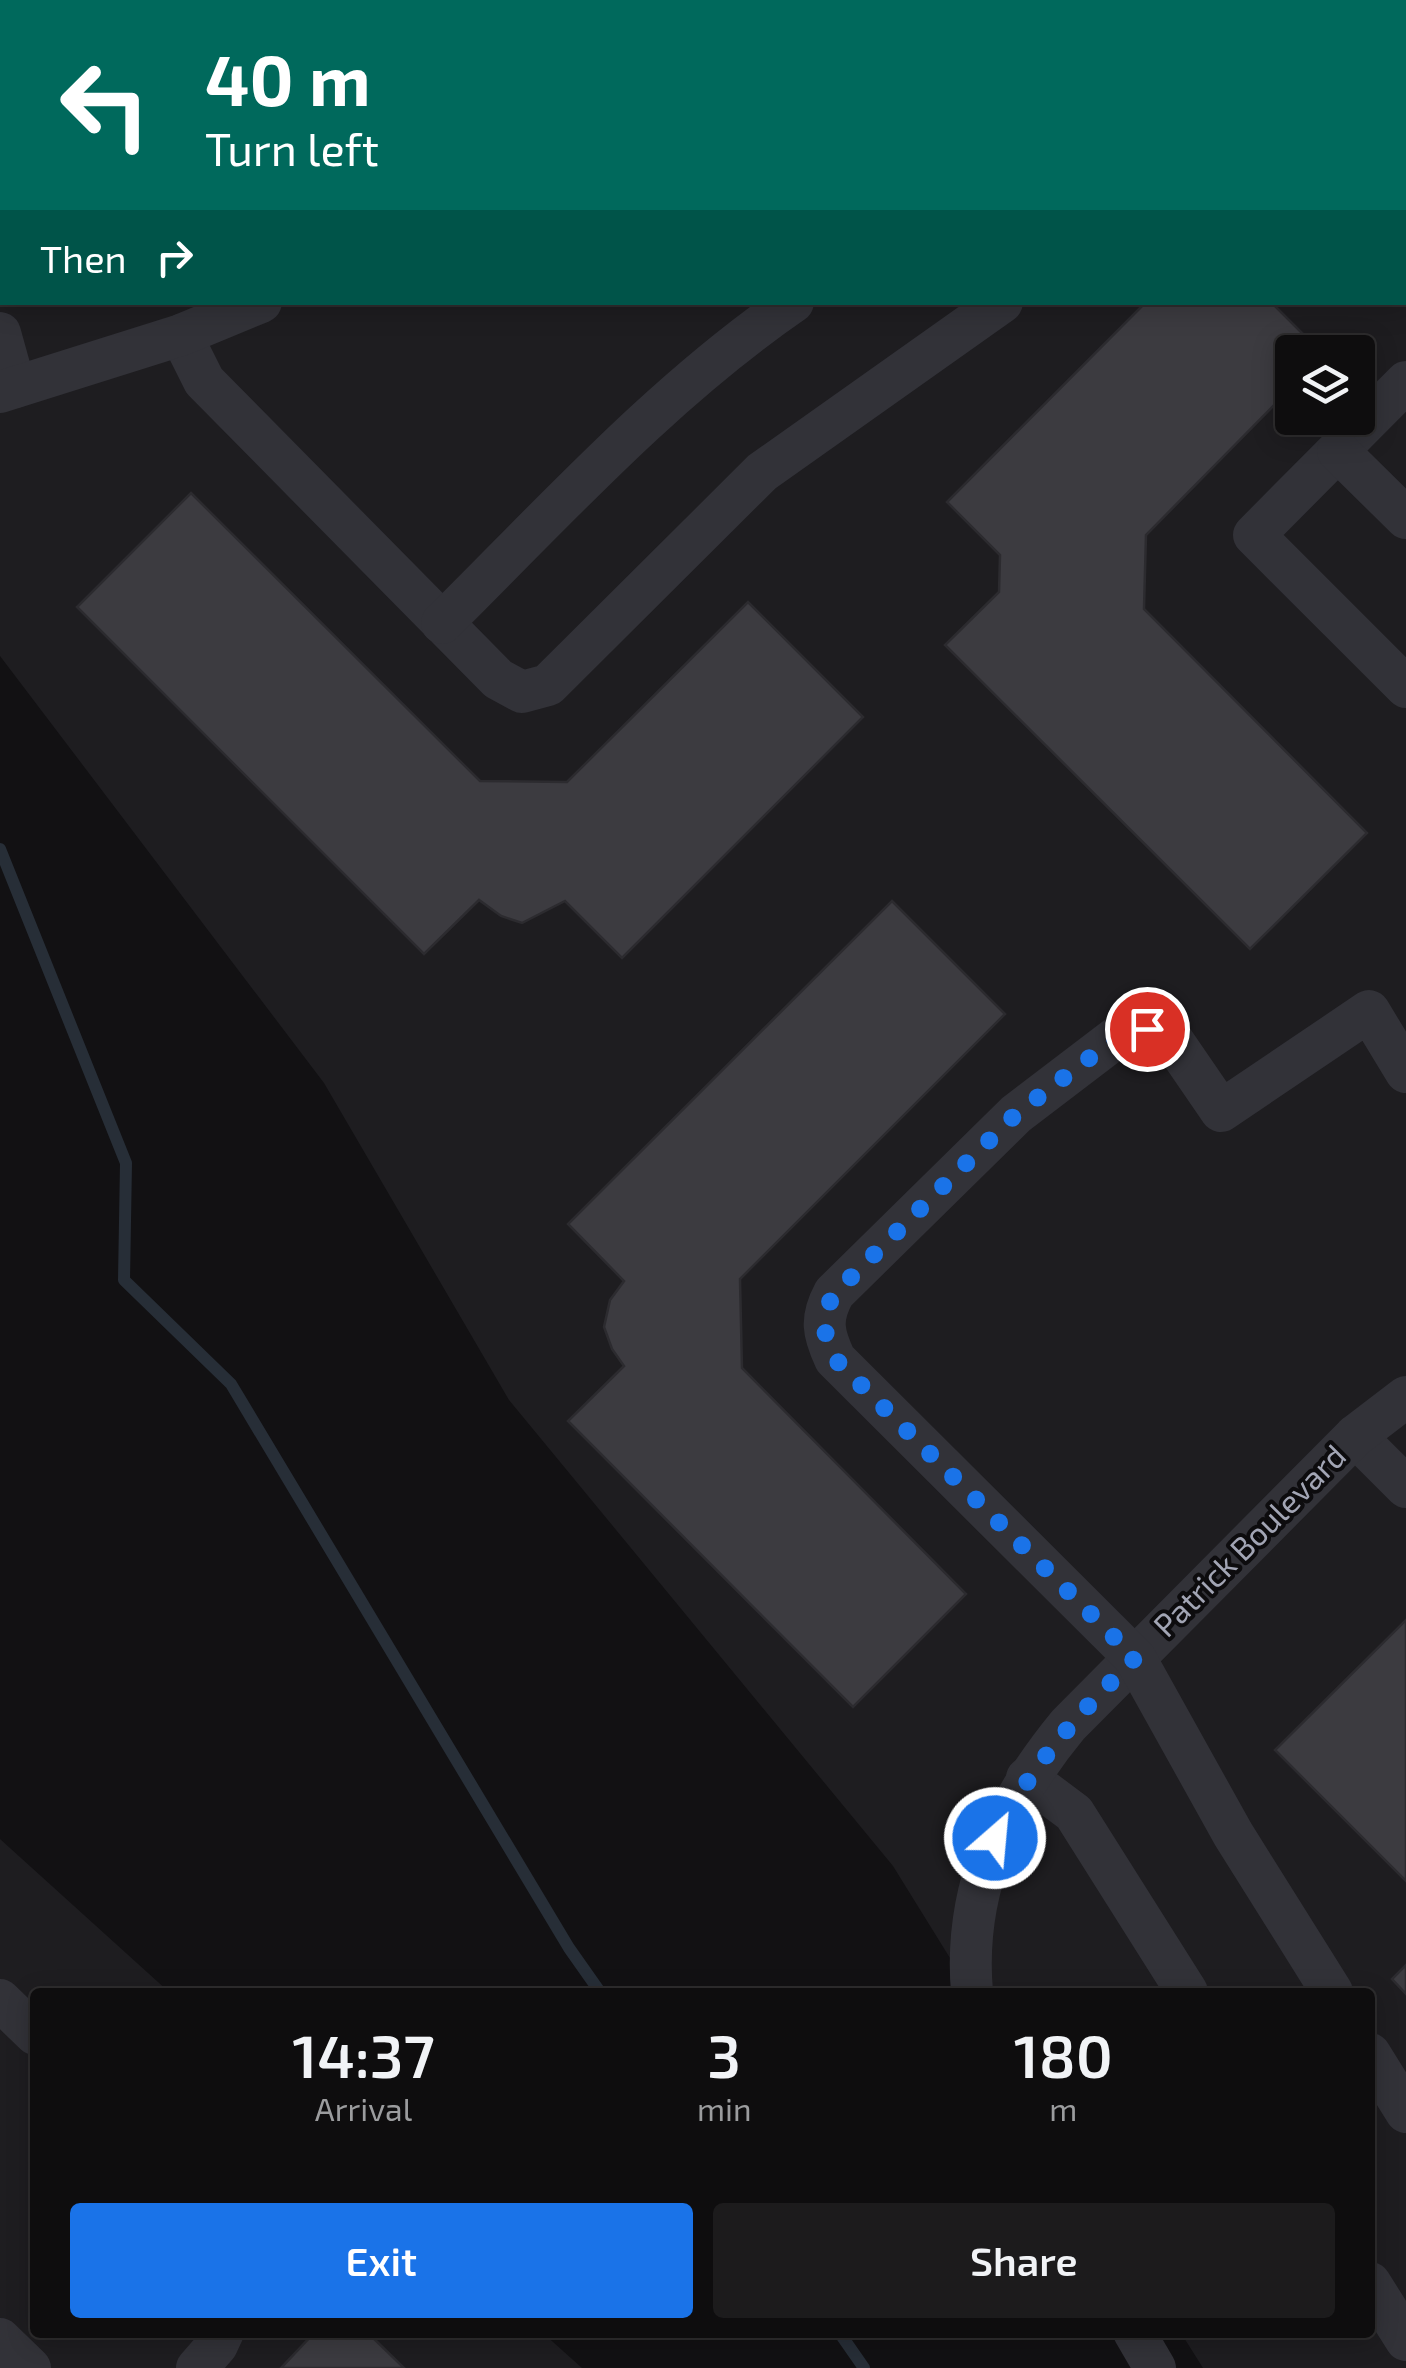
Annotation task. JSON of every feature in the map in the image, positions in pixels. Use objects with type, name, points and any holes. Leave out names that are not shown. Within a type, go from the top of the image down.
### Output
[{"type":"street","points":[[0,333],[8,389],[181,334],[254,305]]},
{"type":"street","points":[[442,623],[642,424],[789,305]]},
{"type":"street","points":[[181,334],[204,381],[498,680],[522,692],[548,685],[762,472],[998,305]]},
{"type":"street","points":[[1406,382],[1254,535],[1406,688]]},
{"type":"street","points":[[1338,450],[1406,518]]},
{"type":"street","points":[[1329,1988],[1233,1834],[1135,1658],[835,1359],[824,1336],[823,1313],[834,1294],[1016,1114],[1117,1037],[1147,1029],[1174,1041],[1221,1110],[1369,1011],[1406,1072]]},
{"type":"street","name":"Patrick Boulevard","points":[[972,1988],[969,1962],[976,1905],[995,1838],[1027,1778],[1068,1725],[1355,1436],[1406,1396]]},
{"type":"street","points":[[1355,1436],[1406,1487]]},
{"type":"street","points":[[1027,1778],[1074,1813],[1184,1988]]},
{"type":"street","points":[[0,2000],[30,2029]]},
{"type":"street","points":[[1375,2062],[1406,2112]]},
{"type":"street","points":[[1375,2291],[1406,2340]]},
{"type":"street","points":[[198,2368],[220,2338]]},
{"type":"street","points":[[1138,2338],[1155,2368]]},
{"type":"street","points":[[0,2339],[30,2368]]},
{"type":"shaded area","points":[[0,305],[1406,305],[1406,2368],[1203,2368],[1184,2338],[1375,2338],[1375,1988],[969,1988],[893,1866],[509,1400],[324,1083],[0,656]]},
{"type":"shaded area","points":[[0,1839],[165,1988],[30,1988],[30,2338],[549,2338],[582,2368],[0,2368]]},
{"type":"building","points":[[1143,305],[1274,305],[1304,335],[1275,335],[1275,404],[1146,535],[1144,609],[1367,833],[1250,949],[945,645],[999,592],[1000,555],[947,502]]},
{"type":"building","points":[[191,493],[480,781],[567,782],[748,602],[863,717],[622,958],[565,901],[522,923],[501,916],[479,900],[424,954],[77,607]]},
{"type":"building","points":[[892,901],[1005,1014],[740,1279],[742,1368],[966,1594],[853,1707],[568,1421],[624,1366],[604,1327],[610,1300],[624,1281],[568,1224]]},
{"type":"building","points":[[1406,1620],[1406,1881],[1275,1750]]},
{"type":"building","points":[[1406,1965],[1406,1994],[1392,1979]]},
{"type":"building","points":[[309,2338],[373,2338],[404,2368],[281,2368]]},
{"type":"waterway","points":[[0,849],[126,1163],[124,1280],[231,1384],[569,1948],[597,1988]]},
{"type":"waterway","points":[[843,2338],[864,2368]]},
{"type":"route","points":[[995,1838],[1016,1795],[1042,1756],[1135,1658],[835,1359],[824,1336],[823,1313],[834,1294],[1016,1114],[1117,1037],[1147,1029]]}]
